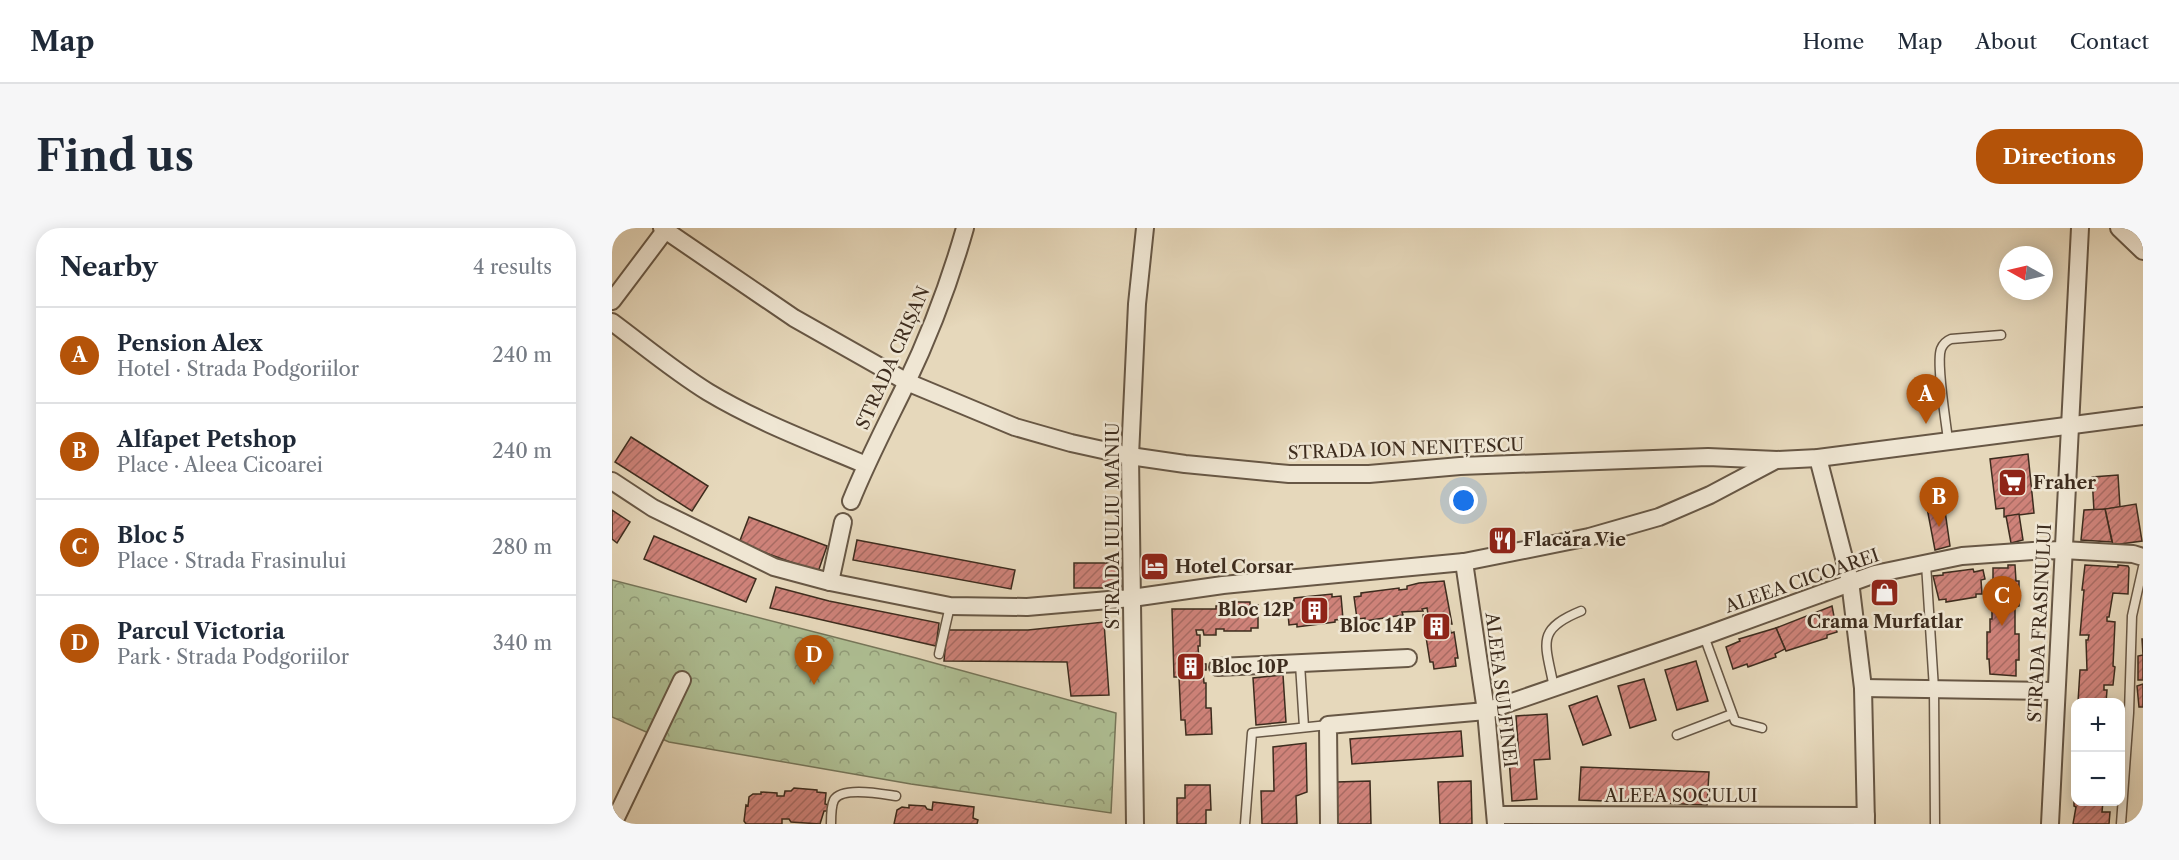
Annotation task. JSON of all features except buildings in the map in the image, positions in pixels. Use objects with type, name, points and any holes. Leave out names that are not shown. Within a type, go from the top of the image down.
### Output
[{"type":"street","name":"STRADA CRIȘAN","points":[[851,501],[935,317],[965,228]]},
{"type":"street","name":"STRADA IULIU MANIU","points":[[1135,824],[1130,456],[1137,304],[1144,228]]},
{"type":"street","name":"STRADA FRASINULUI","points":[[2050,824],[2080,228]]},
{"type":"street","points":[[2119,228],[2143,251]]},
{"type":"street","name":"STRADA ION NENIȚESCU","points":[[665,229],[794,318],[907,382],[1015,427],[1071,443],[1130,456],[1185,464],[1289,474],[1369,474],[1460,466],[1708,457],[1777,460],[1818,458],[2143,416]]},
{"type":"street","points":[[612,301],[665,229]]},
{"type":"street","points":[[612,322],[708,391],[774,426],[866,465]]},
{"type":"street","points":[[1818,458],[1850,581],[1863,688],[1866,820]]},
{"type":"street","points":[[612,481],[653,508],[774,567],[830,582],[950,606],[1027,608],[1132,598],[1222,585],[1464,562],[1589,537],[1659,518],[1710,495],[1777,460]]},
{"type":"street","points":[[830,582],[843,522]]},
{"type":"street","name":"ALEEA CICOAREI","points":[[1328,725],[1486,711],[1704,636],[1850,581],[1962,556],[2063,550],[2133,554],[2143,557]]},
{"type":"street","name":"ALEEA SULFINEI","points":[[1464,562],[1486,711],[1496,820]]},
{"type":"street","points":[[1218,667],[1408,658]]},
{"type":"street","points":[[613,824],[682,680]]},
{"type":"street","points":[[1863,688],[2056,691]]},
{"type":"street","points":[[1328,725],[1329,824]]},
{"type":"street","name":"ALEEA SOCULUI","points":[[1496,820],[1866,820]]},
{"type":"lane","points":[[1948,440],[1941,372],[1941,347],[1951,339],[2001,335]]},
{"type":"lane","points":[[1926,564],[1934,689],[1935,824]]},
{"type":"lane","points":[[2121,824],[2132,616],[2143,567]]},
{"type":"lane","points":[[939,654],[950,606]]},
{"type":"lane","points":[[1554,688],[1547,646],[1548,633],[1560,619],[1581,611]]},
{"type":"lane","points":[[1704,636],[1735,721],[1761,728]]},
{"type":"lane","points":[[1300,664],[1304,727]]},
{"type":"lane","points":[[1677,735],[1732,714]]},
{"type":"lane","points":[[1245,824],[1252,733],[1328,725]]},
{"type":"lane","points":[[831,824],[832,806],[839,794],[853,792],[896,796]]},
{"type":"green space","points":[[612,580],[916,658],[1116,713],[1111,813],[911,784],[669,742],[612,717]]},
{"type":"place","name":"Pension Alex","points":[[1926,424]]},
{"type":"place","name":"Fraher","points":[[2012,483]]},
{"type":"place","name":"Alfapet Petshop","points":[[1939,527]]},
{"type":"place","name":"Flacăra Vie","points":[[1502,540]]},
{"type":"place","name":"Hotel Corsar","points":[[1154,567]]},
{"type":"place","name":"Crama Murfatlar","points":[[1885,593]]},
{"type":"place","name":"Bloc 12P","points":[[1315,610]]},
{"type":"place","name":"Bloc 14P","points":[[1437,626]]},
{"type":"place","name":"Bloc 5","points":[[2002,626]]},
{"type":"place","name":"Bloc 10P","points":[[1190,667]]},
{"type":"place","name":"Parcul Victoria","points":[[814,685]]}]
